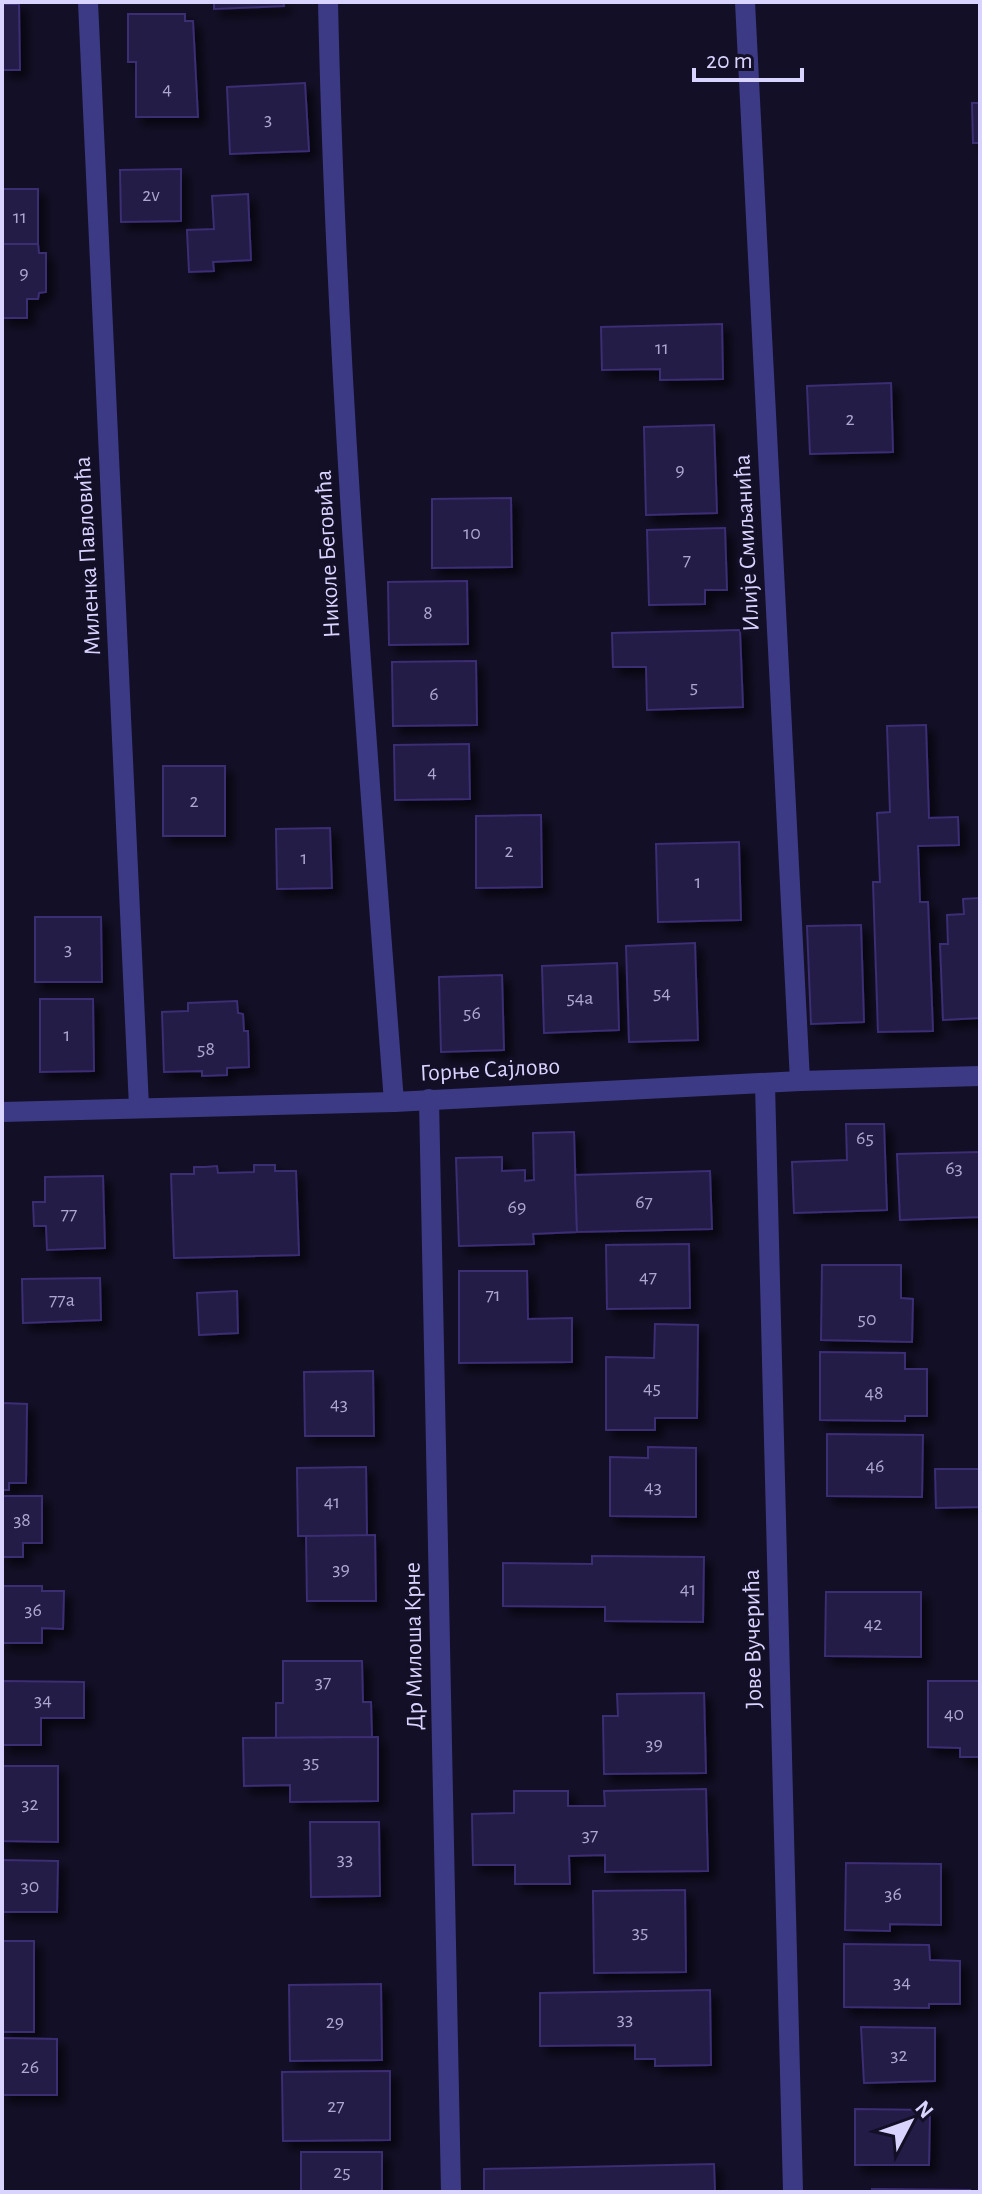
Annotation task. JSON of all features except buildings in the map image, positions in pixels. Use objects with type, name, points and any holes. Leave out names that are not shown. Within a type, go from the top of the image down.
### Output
[{"type":"street","name":"Миленка Павловића","points":[[88,2],[139,1107]]},
{"type":"street","name":"Николе Беговића","points":[[328,2],[331,126],[357,617],[394,1102]]},
{"type":"street","name":"Илије Смиљанића","points":[[745,2],[800,1081]]},
{"type":"street","name":"Горње Сајлово","points":[[2,1112],[394,1102],[800,1081],[980,1076]]},
{"type":"street","name":"Јове Вучерића","points":[[765,1084],[793,2192]]},
{"type":"street","name":"Др Милоша Крне","points":[[429,1099],[451,2192]]}]
